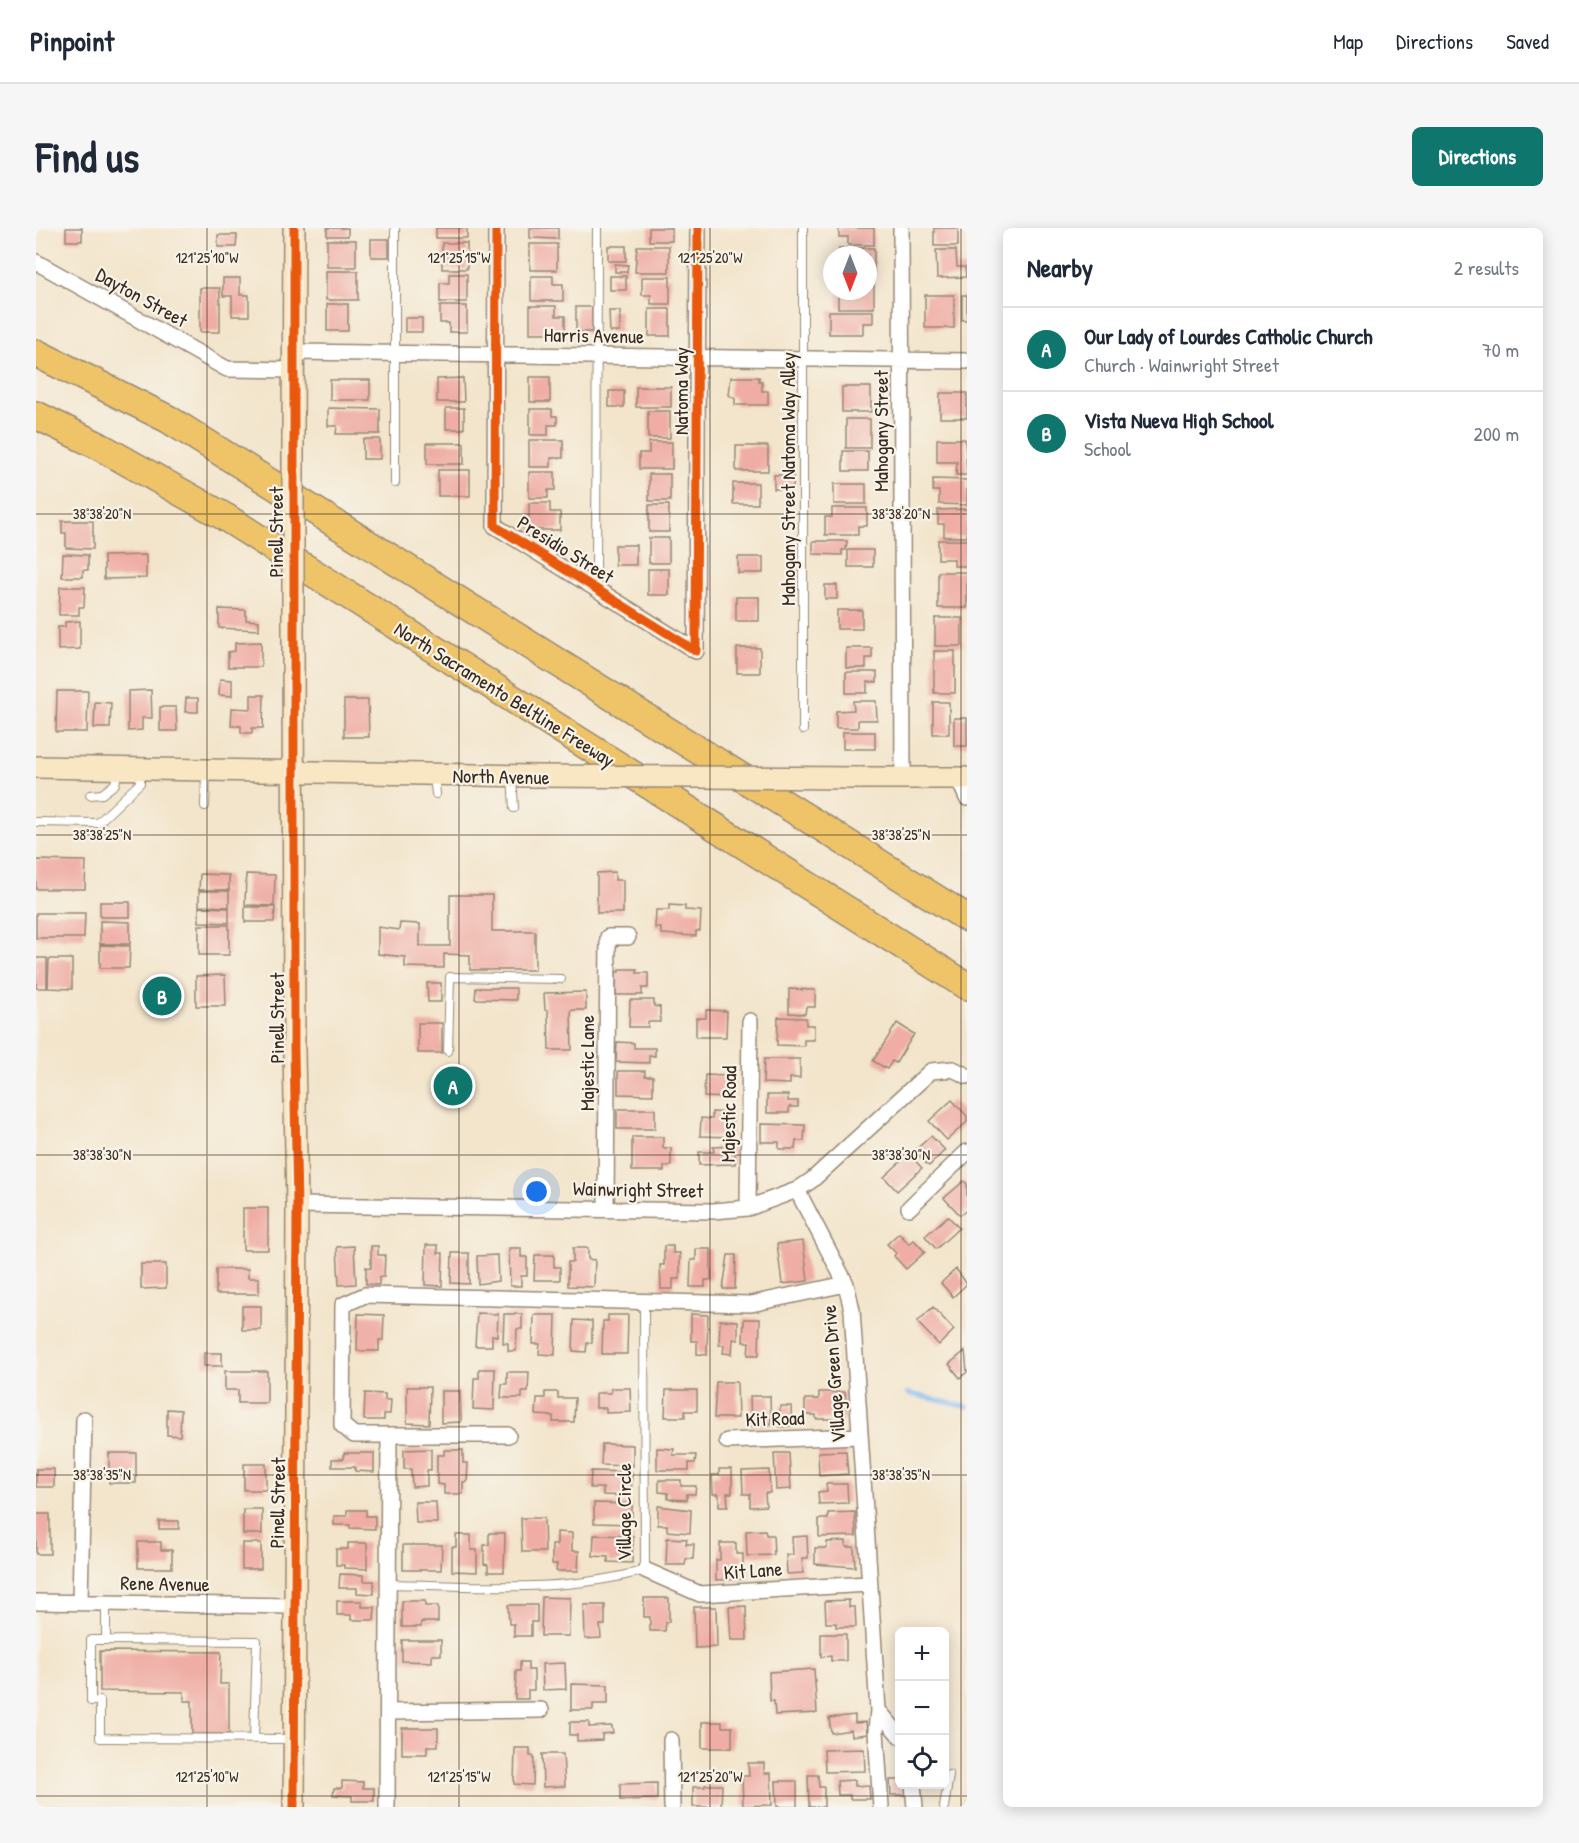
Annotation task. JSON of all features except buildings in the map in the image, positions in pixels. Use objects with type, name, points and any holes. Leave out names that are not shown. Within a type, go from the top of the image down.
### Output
[{"type":"highway","points":[[36,353],[168,419],[967,918]]},
{"type":"highway","name":"North Sacramento Beltline Freeway","points":[[36,415],[99,446],[225,517],[967,986]]},
{"type":"street","name":"Pinell Street","points":[[294,228],[294,1051],[297,1204],[294,1807]]},
{"type":"street","name":"Presidio Street","points":[[496,228],[495,526],[696,651],[697,554]]},
{"type":"street","name":"Natoma Way","points":[[697,554],[698,228]]},
{"type":"street","name":"Mahogany Street","points":[[902,228],[903,778]]},
{"type":"street","name":"Dayton Street","points":[[36,262],[227,369]]},
{"type":"street","name":"Harris Avenue","points":[[227,369],[395,353],[967,361]]},
{"type":"street","name":"North Avenue","points":[[36,767],[294,772],[435,784],[512,776],[962,778]]},
{"type":"street","points":[[962,778],[967,798]]},
{"type":"street","name":"Majestic Lane","points":[[606,1209],[608,937],[628,937]]},
{"type":"street","name":"Majestic Road","points":[[748,1208],[750,1021]]},
{"type":"street","name":"Wainwright Street","points":[[297,1204],[713,1211],[748,1208],[797,1190],[812,1180],[932,1071],[953,1069],[967,1076]]},
{"type":"street","points":[[909,1208],[967,1152]]},
{"type":"street","name":"Village Green Drive","points":[[797,1190],[846,1284],[852,1310],[868,1584],[878,1710],[876,1731],[881,1807]]},
{"type":"street","points":[[508,1435],[354,1434],[342,1425],[343,1305],[364,1295],[751,1304],[846,1284]]},
{"type":"street","points":[[80,1602],[84,1419]]},
{"type":"street","points":[[387,1807],[389,1435]]},
{"type":"street","name":"Kit Road","points":[[727,1440],[859,1436]]},
{"type":"street","name":"Kit Lane","points":[[645,1570],[700,1594],[868,1584]]},
{"type":"street","name":"Rene Avenue","points":[[36,1602],[294,1606]]},
{"type":"street","points":[[388,1712],[541,1710]]},
{"type":"street","points":[[878,1710],[899,1735]]},
{"type":"street","points":[[671,1740],[672,1807]]},
{"type":"street","points":[[913,1789],[915,1807]]},
{"type":"lane","points":[[395,228],[395,483]]},
{"type":"lane","points":[[596,589],[597,228]]},
{"type":"lane","name":"Mahogany Street Natoma Way Alley","points":[[803,228],[803,730]]},
{"type":"lane","points":[[90,795],[102,794],[115,784],[118,768]]},
{"type":"lane","points":[[36,822],[98,823],[140,783],[140,769]]},
{"type":"lane","points":[[205,806],[206,770]]},
{"type":"lane","points":[[512,776],[514,808]]},
{"type":"lane","points":[[448,1051],[450,977],[561,979]]},
{"type":"lane","name":"Village Circle","points":[[387,1584],[550,1585],[612,1578],[645,1570],[644,1303]]},
{"type":"lane","points":[[106,1603],[106,1640]]},
{"type":"lane","points":[[254,1739],[257,1641],[91,1640],[91,1701],[100,1701],[100,1738],[254,1739],[294,1739]]},
{"type":"lane","points":[[944,1807],[947,1789]]},
{"type":"waterway","points":[[907,1393],[967,1407]]},
{"type":"cycle path","points":[[294,228],[294,1051],[297,1205],[294,1807]]},
{"type":"cycle path","points":[[496,228],[495,526],[696,651],[698,228]]},
{"type":"place","name":"Vista Nueva High School","points":[[162,996]]},
{"type":"place","name":"Our Lady of Lourdes Catholic Church","points":[[453,1086]]}]
